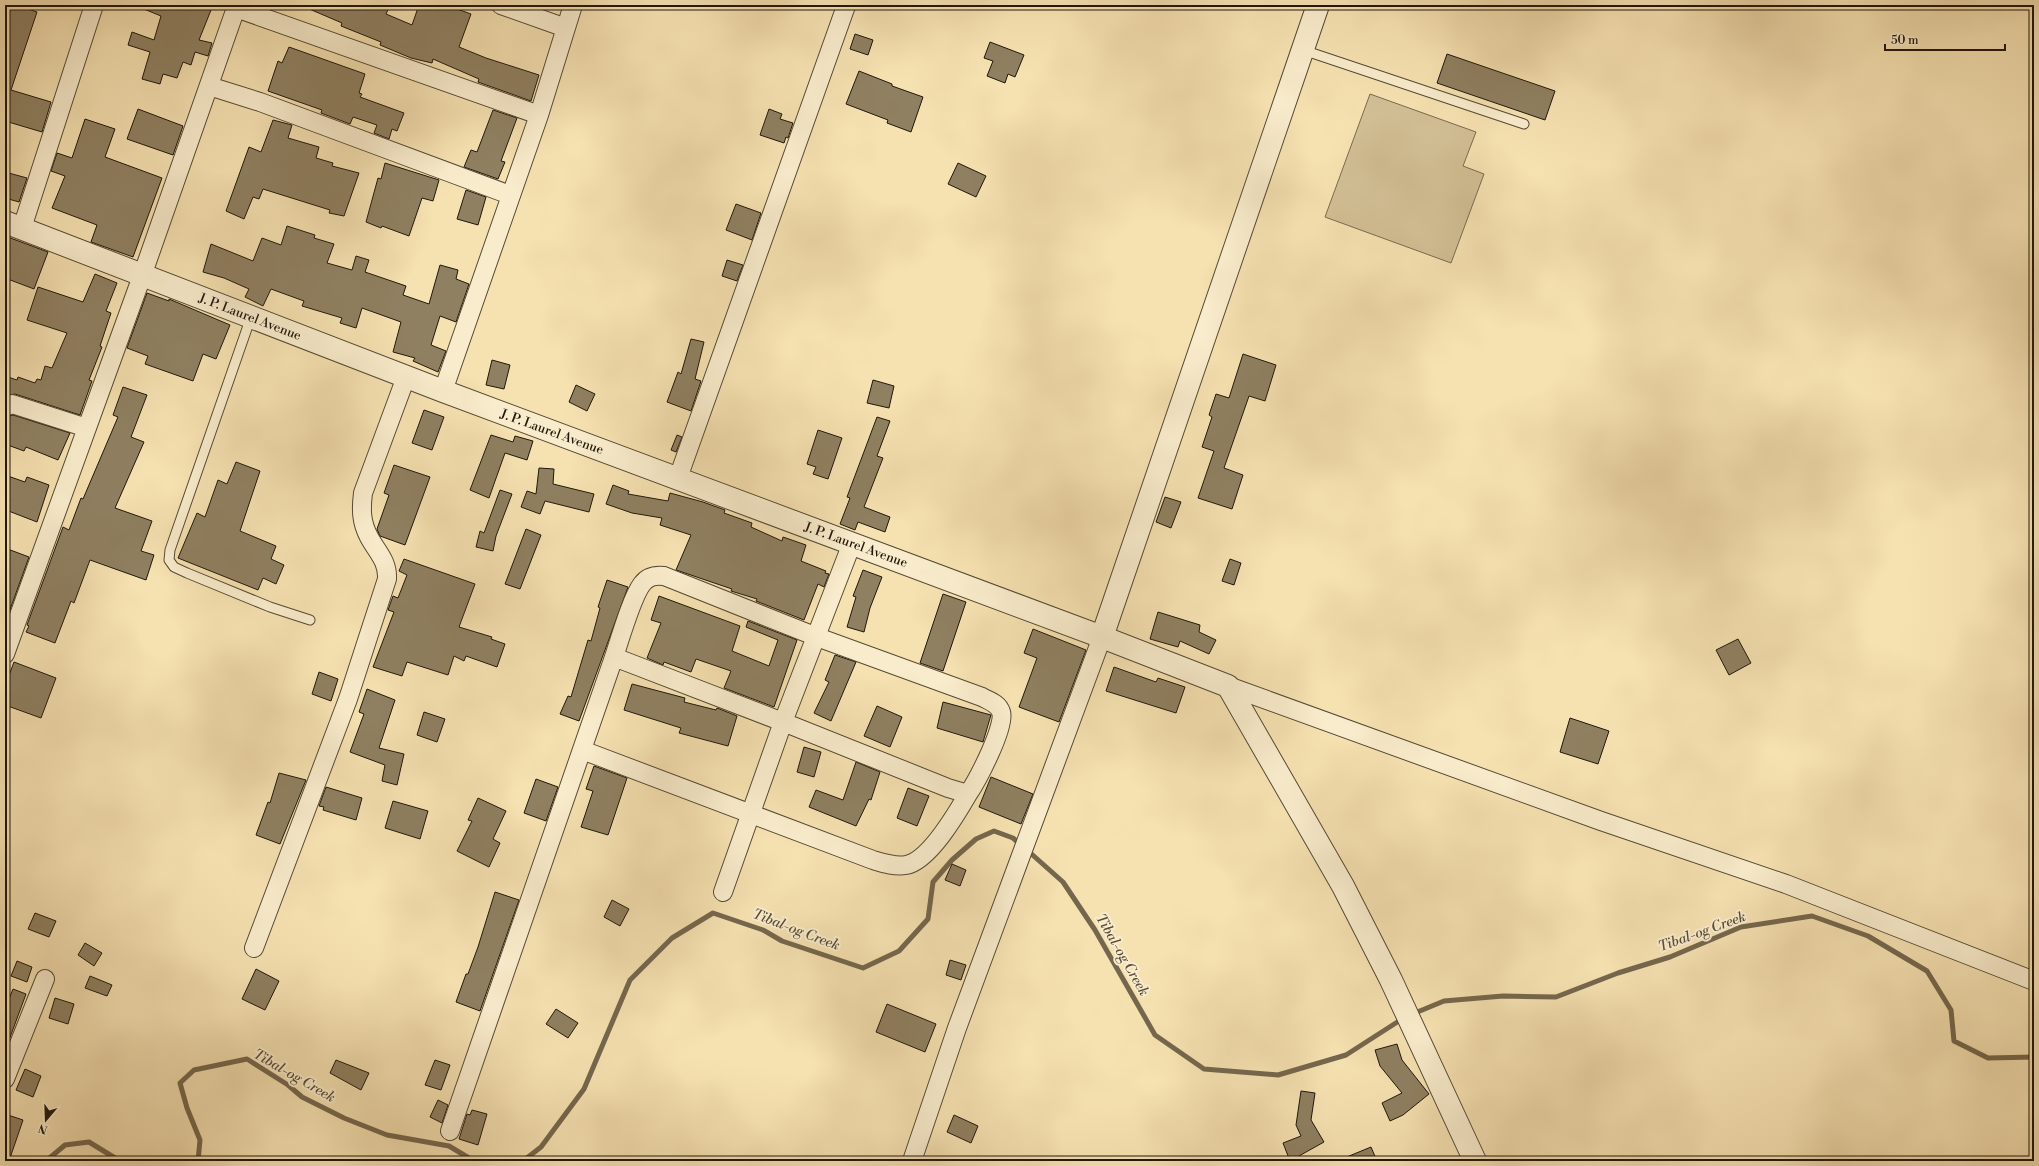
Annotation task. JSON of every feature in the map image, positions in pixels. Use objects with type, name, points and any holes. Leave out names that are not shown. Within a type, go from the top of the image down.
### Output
[{"type":"street","points":[[14,225],[94,5]]},
{"type":"street","points":[[501,5],[566,28]]},
{"type":"street","points":[[443,391],[539,115],[573,5]]},
{"type":"street","points":[[912,1161],[957,1028],[1102,637],[1318,5]]},
{"type":"street","points":[[678,478],[846,6]]},
{"type":"street","points":[[5,654],[142,276],[236,7],[539,115]]},
{"type":"street","points":[[209,86],[260,102],[510,195]]},
{"type":"street","name":"J. P. Laurel Avenue","points":[[14,225],[142,276],[406,377],[852,543],[1228,686]]},
{"type":"street","points":[[254,948],[348,700],[387,579],[388,570],[384,560],[369,537],[363,522],[361,508],[363,493],[406,377]]},
{"type":"street","points":[[5,407],[12,404],[87,428]]},
{"type":"street","points":[[723,892],[783,722],[852,543]]},
{"type":"street","points":[[450,1131],[614,657],[642,583],[654,575],[664,576],[817,636],[982,697],[996,704],[1001,712],[1001,723],[980,776],[945,832],[917,861],[906,865],[892,865],[873,860],[751,812],[582,750]]},
{"type":"street","points":[[614,657],[948,788],[968,794]]},
{"type":"street","points":[[1228,686],[1602,822],[1786,884],[2034,981]]},
{"type":"street","points":[[1228,686],[1346,893],[1398,994],[1475,1161]]},
{"type":"street","points":[[5,1079],[45,980]]},
{"type":"lane","points":[[1303,50],[1524,124]]},
{"type":"lane","points":[[251,317],[170,550],[169,560],[174,567],[187,573],[270,607],[310,620]]},
{"type":"shaded area","points":[[1370,94],[1476,132],[1463,166],[1484,174],[1451,263],[1325,217]]},
{"type":"building","points":[[5,5],[17,5],[37,12],[11,90],[51,102],[42,132],[5,121]]},
{"type":"building","points":[[134,5],[213,5],[199,40],[212,43],[208,56],[195,52],[191,65],[183,62],[177,78],[163,74],[160,84],[142,79],[150,52],[128,45],[132,32],[154,40],[161,16]]},
{"type":"building","points":[[300,5],[390,5],[386,14],[412,25],[419,5],[446,5],[471,14],[459,47],[486,58],[539,75],[531,101],[478,82],[479,79],[433,59],[432,63],[411,58],[380,45],[381,42],[341,26],[342,23]]},
{"type":"building","points":[[855,34],[873,40],[868,55],[850,49]]},
{"type":"building","points":[[990,42],[1024,55],[1015,77],[1008,74],[1005,83],[987,76],[993,61],[984,58]]},
{"type":"building","points":[[289,47],[365,74],[359,93],[362,94],[360,97],[404,113],[397,131],[392,129],[389,139],[374,133],[377,125],[353,117],[350,124],[321,113],[322,110],[268,91],[278,61],[282,63]]},
{"type":"building","points":[[1447,54],[1555,91],[1545,120],[1437,83]]},
{"type":"building","points":[[859,71],[892,84],[892,86],[923,97],[911,132],[887,123],[888,120],[846,104]]},
{"type":"building","points":[[138,109],[183,126],[173,155],[127,139]]},
{"type":"building","points":[[769,109],[782,114],[780,119],[793,123],[788,138],[786,137],[784,143],[760,135]]},
{"type":"building","points":[[493,110],[517,118],[501,161],[505,162],[498,179],[464,167],[471,150],[477,152]]},
{"type":"building","points":[[85,119],[115,129],[105,157],[162,178],[133,257],[91,242],[97,225],[52,208],[65,176],[51,171],[57,153],[72,158]]},
{"type":"building","points":[[273,120],[292,125],[288,138],[319,147],[316,158],[333,163],[332,166],[359,173],[344,216],[329,213],[330,210],[263,189],[259,199],[253,197],[244,219],[226,211],[249,147],[261,152]]},
{"type":"building","points":[[385,163],[439,180],[433,201],[422,198],[409,236],[366,222],[378,178],[381,179]]},
{"type":"building","points":[[958,163],[986,176],[976,197],[948,184]]},
{"type":"building","points":[[5,172],[27,178],[19,202],[5,198]]},
{"type":"building","points":[[466,190],[486,197],[478,225],[457,219]]},
{"type":"building","points":[[736,204],[761,213],[752,240],[726,230]]},
{"type":"building","points":[[287,226],[315,235],[314,238],[334,244],[327,263],[352,270],[356,256],[369,260],[365,272],[406,286],[403,295],[429,304],[440,265],[458,270],[456,279],[469,284],[456,322],[440,316],[431,345],[446,351],[438,372],[413,361],[415,358],[393,352],[401,322],[362,308],[356,328],[340,323],[342,318],[302,306],[304,301],[271,289],[263,306],[245,297],[249,289],[224,278],[203,272],[211,244],[253,261],[262,238],[281,245]]},
{"type":"building","points":[[5,236],[48,252],[34,289],[5,278]]},
{"type":"building","points":[[727,260],[743,265],[737,281],[722,276]]},
{"type":"building","points":[[95,274],[117,283],[106,311],[111,313],[100,346],[102,347],[89,380],[92,381],[80,415],[15,394],[5,396],[5,376],[17,380],[18,377],[35,383],[37,379],[41,380],[45,366],[52,368],[67,333],[27,320],[38,287],[83,302]]},
{"type":"building","points":[[147,293],[169,301],[169,299],[230,325],[216,359],[203,354],[193,381],[145,364],[148,356],[127,348]]},
{"type":"building","points":[[691,339],[704,342],[695,379],[701,381],[691,411],[667,402],[678,372],[681,374]]},
{"type":"building","points":[[1243,354],[1276,365],[1265,401],[1249,396],[1224,468],[1243,475],[1232,509],[1198,498],[1214,451],[1202,447],[1212,417],[1209,415],[1216,394],[1229,398]]},
{"type":"building","points":[[492,360],[510,365],[504,389],[486,385]]},
{"type":"building","points":[[873,380],[894,386],[889,408],[867,403]]},
{"type":"building","points":[[576,385],[595,394],[587,411],[569,402]]},
{"type":"building","points":[[123,387],[147,395],[131,437],[144,442],[115,508],[152,521],[141,551],[154,555],[146,580],[90,560],[74,603],[71,601],[55,643],[26,632],[29,626],[27,625],[63,527],[69,530],[81,498],[83,499],[118,417],[113,415]]},
{"type":"building","points":[[424,410],[444,417],[432,450],[412,443]]},
{"type":"building","points":[[13,415],[70,433],[58,460],[26,447],[24,451],[5,444],[5,417]]},
{"type":"building","points":[[877,417],[890,421],[877,456],[883,458],[864,507],[890,517],[885,532],[858,522],[855,530],[840,524],[850,498],[847,497]]},
{"type":"building","points":[[818,430],[842,438],[828,479],[813,474],[816,467],[807,464]]},
{"type":"building","points":[[491,435],[513,442],[515,436],[533,441],[527,460],[505,453],[489,498],[470,490]]},
{"type":"building","points":[[677,435],[682,437],[676,452],[671,450]]},
{"type":"building","points":[[236,462],[260,471],[240,531],[276,546],[271,559],[284,565],[276,584],[263,578],[258,590],[178,558],[197,513],[205,517],[218,480],[227,484]]},
{"type":"building","points":[[394,465],[430,477],[405,545],[380,536],[377,529],[389,495],[384,493]]},
{"type":"building","points":[[539,468],[554,469],[553,484],[594,494],[589,512],[545,501],[540,514],[521,507],[527,491],[536,494]]},
{"type":"building","points":[[5,475],[25,482],[27,477],[49,485],[37,522],[6,510],[10,499],[5,497]]},
{"type":"building","points":[[613,485],[629,491],[628,494],[668,501],[670,493],[703,502],[725,510],[724,513],[752,523],[751,527],[782,541],[783,537],[806,545],[801,561],[826,571],[825,573],[829,574],[824,587],[818,584],[804,620],[756,601],[757,599],[731,591],[732,589],[676,570],[691,535],[660,525],[662,518],[632,513],[606,504]]},
{"type":"building","points":[[500,490],[512,494],[496,536],[493,551],[476,547],[480,531],[484,533]]},
{"type":"building","points":[[1165,497],[1181,502],[1171,528],[1156,522]]},
{"type":"building","points":[[526,529],[541,535],[520,589],[505,584]]},
{"type":"building","points":[[5,548],[29,557],[7,618],[5,618]]},
{"type":"building","points":[[404,559],[475,584],[459,627],[492,637],[491,639],[505,644],[497,667],[466,656],[464,661],[454,656],[448,675],[407,662],[402,676],[373,667],[394,612],[388,610],[393,596],[398,598],[407,575],[399,571]]},
{"type":"building","points":[[1230,559],[1241,563],[1234,585],[1222,581]]},
{"type":"building","points":[[863,570],[882,577],[870,608],[864,632],[847,627],[856,597],[853,596]]},
{"type":"building","points":[[607,580],[628,587],[579,721],[560,714],[568,696],[571,697],[588,640],[591,641],[600,608],[598,607]]},
{"type":"building","points":[[943,594],[966,602],[943,671],[920,663]]},
{"type":"building","points":[[659,596],[740,626],[732,651],[769,666],[778,640],[746,627],[748,621],[797,640],[774,707],[724,688],[731,671],[696,659],[691,672],[664,662],[663,665],[647,658],[661,623],[651,620]]},
{"type":"building","points":[[1158,612],[1200,625],[1199,632],[1216,640],[1209,654],[1180,641],[1178,647],[1150,639]]},
{"type":"building","points":[[1033,629],[1086,650],[1059,722],[1019,707],[1037,658],[1024,653]]},
{"type":"building","points":[[1738,639],[1751,663],[1729,675],[1716,650]]},
{"type":"building","points":[[835,655],[856,662],[831,721],[814,713],[829,682],[825,680]]},
{"type":"building","points":[[14,662],[56,678],[41,718],[5,705],[5,686]]},
{"type":"building","points":[[1114,667],[1156,682],[1158,678],[1185,687],[1176,713],[1106,691]]},
{"type":"building","points":[[319,672],[338,679],[331,701],[312,694]]},
{"type":"building","points":[[632,684],[685,698],[684,702],[716,710],[717,708],[737,716],[728,746],[679,733],[681,728],[624,710]]},
{"type":"building","points":[[367,689],[395,700],[379,748],[404,754],[397,785],[382,781],[385,765],[350,752],[364,714],[359,712]]},
{"type":"building","points":[[943,702],[991,715],[983,742],[937,728]]},
{"type":"building","points":[[877,706],[902,717],[890,747],[864,736]]},
{"type":"building","points":[[424,712],[445,719],[437,742],[417,735]]},
{"type":"building","points":[[1570,718],[1609,731],[1598,764],[1560,752]]},
{"type":"building","points":[[804,747],[821,752],[814,777],[797,772]]},
{"type":"building","points":[[856,762],[880,772],[871,800],[869,799],[856,826],[809,807],[816,790],[843,800]]},
{"type":"building","points":[[594,766],[627,778],[608,835],[581,827],[593,791],[586,789]]},
{"type":"building","points":[[279,773],[306,780],[280,844],[256,835],[268,802],[270,803]]},
{"type":"building","points":[[991,777],[1033,794],[1021,824],[979,807]]},
{"type":"building","points":[[536,779],[558,787],[546,821],[524,813]]},
{"type":"building","points":[[326,787],[362,798],[356,820],[323,810],[324,807],[319,806]]},
{"type":"building","points":[[908,788],[929,796],[917,826],[897,818]]},
{"type":"building","points":[[478,798],[506,811],[493,839],[500,843],[489,867],[457,851],[472,821],[468,820]]},
{"type":"building","points":[[393,801],[428,811],[420,839],[385,828]]},
{"type":"building","points":[[952,864],[966,870],[960,886],[945,880]]},
{"type":"building","points":[[495,892],[519,900],[480,1011],[456,1002],[478,947]]},
{"type":"building","points":[[612,900],[629,909],[620,926],[604,917]]},
{"type":"building","points":[[35,913],[56,921],[49,937],[28,929]]},
{"type":"building","points":[[85,943],[102,953],[94,966],[78,955]]},
{"type":"building","points":[[950,960],[966,965],[961,980],[946,975]]},
{"type":"building","points":[[17,961],[32,967],[27,982],[11,976]]},
{"type":"building","points":[[256,969],[279,981],[265,1010],[242,999]]},
{"type":"building","points":[[90,976],[112,985],[107,996],[85,988]]},
{"type":"building","points":[[13,989],[26,994],[5,1051],[5,1009]]},
{"type":"building","points":[[55,998],[74,1004],[68,1024],[49,1018]]},
{"type":"building","points":[[887,1004],[936,1024],[925,1052],[876,1032]]},
{"type":"building","points":[[556,1009],[578,1023],[568,1038],[546,1024]]},
{"type":"building","points":[[1397,1044],[1402,1060],[1429,1094],[1403,1115],[1390,1121],[1382,1103],[1402,1093],[1380,1066],[1375,1050]]},
{"type":"building","points":[[336,1060],[369,1073],[361,1090],[330,1073]]},
{"type":"building","points":[[435,1060],[450,1065],[441,1090],[425,1085]]},
{"type":"building","points":[[25,1069],[41,1076],[33,1097],[16,1090]]},
{"type":"building","points":[[1301,1091],[1315,1093],[1311,1120],[1324,1142],[1290,1161],[1283,1143],[1301,1136],[1296,1125]]},
{"type":"building","points":[[438,1100],[448,1105],[442,1123],[430,1117]]},
{"type":"building","points":[[472,1110],[487,1114],[478,1145],[459,1139],[467,1114],[470,1115]]},
{"type":"building","points":[[5,1114],[23,1120],[9,1161],[5,1161]]},
{"type":"building","points":[[954,1115],[978,1126],[971,1143],[947,1132]]},
{"type":"building","points":[[1371,1147],[1377,1161],[1337,1161]]},
{"type":"waterway","name":"Tibal-og Creek","points":[[523,1161],[541,1147],[584,1089],[630,980],[672,938],[713,913],[763,930],[782,941],[863,968],[899,951],[928,919],[933,882],[952,860],[976,839],[994,831],[1013,838],[1021,845]]},
{"type":"waterway","name":"Tibal-og Creek","points":[[1027,850],[1063,882],[1095,930],[1155,1035],[1204,1069],[1278,1075],[1346,1055],[1402,1019]]},
{"type":"waterway","name":"Tibal-og Creek","points":[[1415,1013],[1444,1001],[1503,996],[1556,997],[1618,973],[1670,957],[1741,927],[1812,916],[1868,936],[1927,971],[1951,1010],[1954,1041],[1988,1058],[2034,1057]]},
{"type":"waterway","name":"Tibal-og Creek","points":[[198,1161],[200,1140],[187,1108],[180,1083],[194,1070],[247,1059],[288,1085],[302,1097],[344,1118],[387,1135],[449,1146],[474,1161]]},
{"type":"waterway","name":"Tibal-og Creek","points":[[46,1161],[65,1145],[89,1142],[120,1161]]}]
